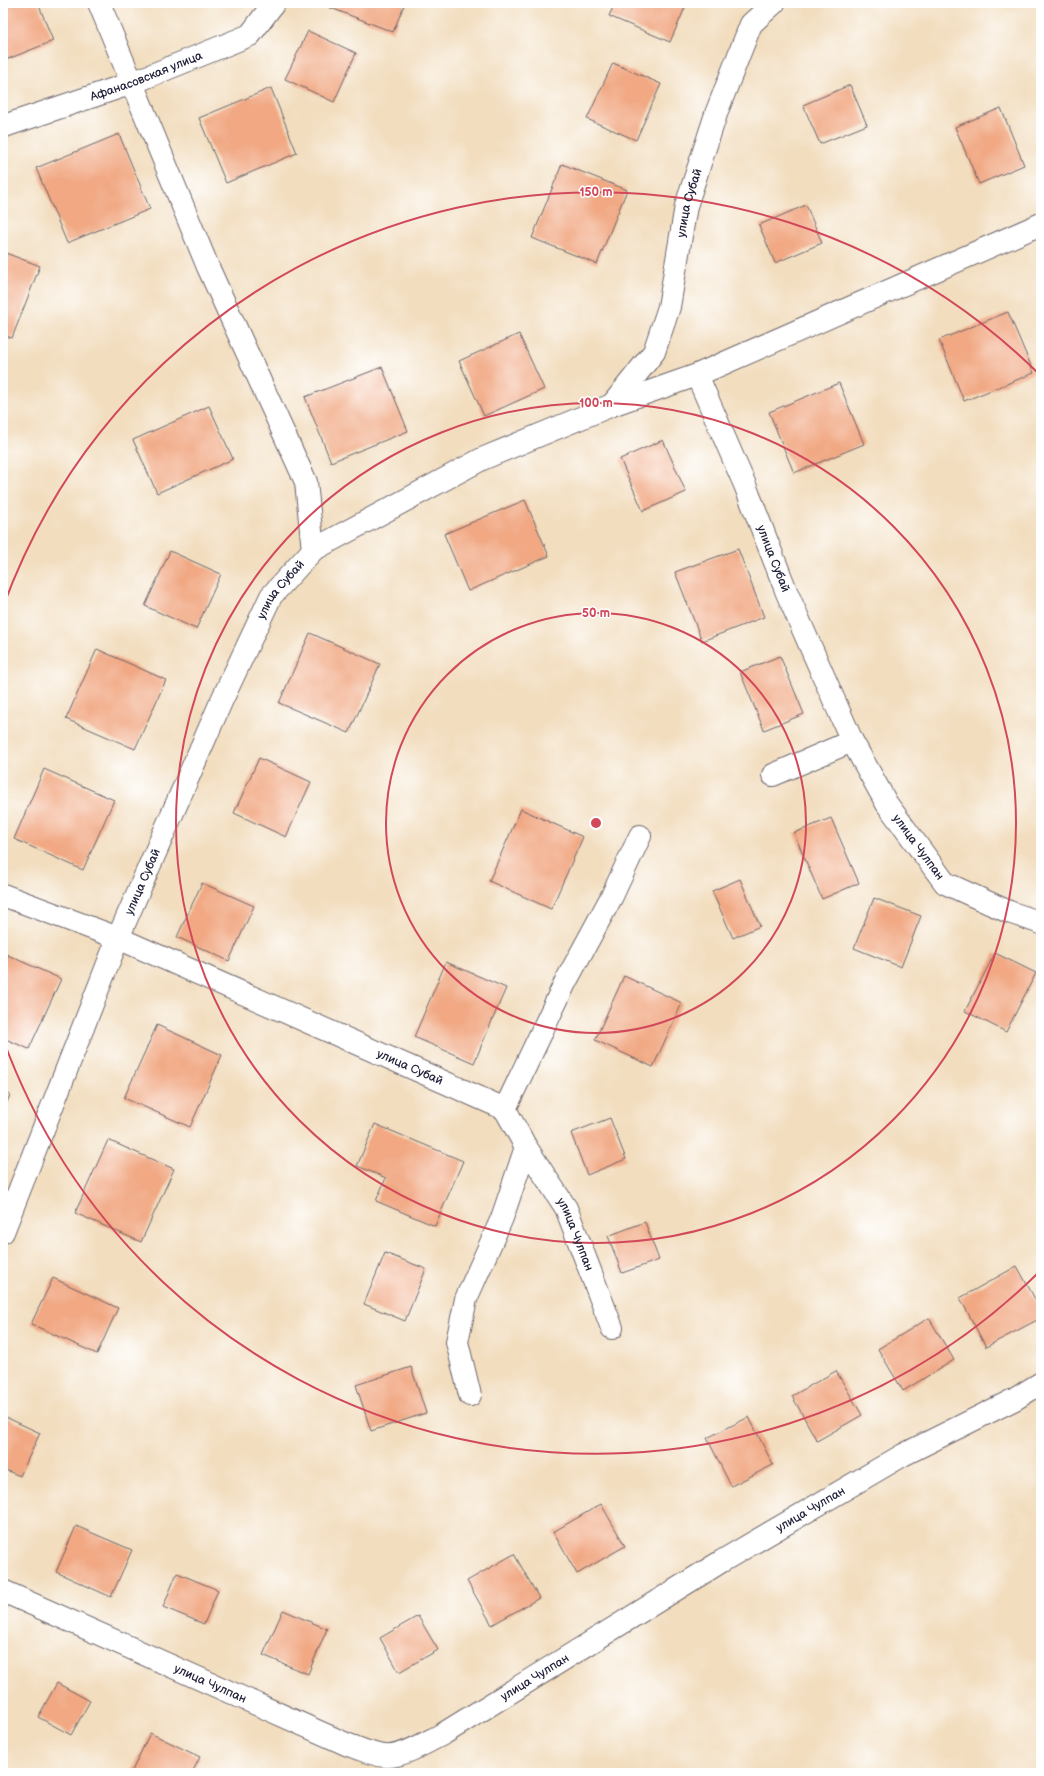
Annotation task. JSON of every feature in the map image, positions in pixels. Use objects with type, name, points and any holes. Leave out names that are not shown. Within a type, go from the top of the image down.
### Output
[{"type":"street","points":[[99,3],[208,267],[306,482],[313,550]]},
{"type":"street","name":"Афанасовская улица","points":[[3,127],[132,83],[250,35],[274,3]]},
{"type":"street","name":"улица Субай","points":[[612,405],[654,352],[669,307],[686,206],[717,111],[751,24],[774,3]]},
{"type":"street","name":"улица Субай","points":[[3,1232],[118,938],[221,702],[271,596],[313,550],[482,459],[612,405],[697,375],[1041,224]]},
{"type":"street","name":"улица Субай","points":[[697,375],[745,485],[787,593],[852,741]]},
{"type":"street","points":[[773,775],[852,741]]},
{"type":"street","name":"улица Чулпан","points":[[852,741],[887,804],[945,883],[1009,912],[1041,923]]},
{"type":"street","points":[[470,1395],[457,1342],[466,1299],[502,1218],[526,1147],[505,1109],[565,983],[612,896],[640,836]]},
{"type":"street","points":[[3,895],[118,938]]},
{"type":"street","name":"улица Субай","points":[[118,938],[505,1109]]},
{"type":"street","name":"улица Чулпан","points":[[526,1147],[566,1208],[612,1328]]},
{"type":"street","name":"улица Чулпан","points":[[3,1591],[346,1744],[386,1756],[402,1754],[443,1734],[722,1561],[791,1522],[903,1455],[1015,1399],[1041,1383]]},
{"type":"building","points":[[3,3],[38,3],[53,41],[3,61]]},
{"type":"building","points":[[318,3],[405,3],[393,32]]},
{"type":"building","points":[[615,3],[687,3],[670,42],[609,16]]},
{"type":"building","points":[[308,31],[356,53],[334,102],[285,79]]},
{"type":"building","points":[[613,63],[661,84],[636,140],[587,119]]},
{"type":"building","points":[[850,85],[867,125],[820,144],[803,105]]},
{"type":"building","points":[[271,88],[297,153],[226,183],[199,118]]},
{"type":"building","points":[[1001,108],[1024,165],[979,184],[955,127]]},
{"type":"building","points":[[119,134],[150,209],[67,243],[36,168]]},
{"type":"building","points":[[562,164],[627,190],[597,264],[532,238]]},
{"type":"building","points":[[806,205],[822,243],[775,263],[759,225]]},
{"type":"building","points":[[3,252],[40,266],[12,338],[3,335]]},
{"type":"building","points":[[1008,312],[1034,373],[964,401],[939,340]]},
{"type":"building","points":[[519,334],[544,389],[484,416],[459,361]]},
{"type":"building","points":[[382,367],[408,431],[331,462],[305,397]]},
{"type":"building","points":[[839,383],[864,444],[794,473],[769,412]]},
{"type":"building","points":[[209,406],[233,459],[157,493],[133,440]]},
{"type":"building","points":[[663,440],[686,492],[643,511],[620,459]]},
{"type":"building","points":[[525,500],[549,556],[468,591],[444,534]]},
{"type":"building","points":[[738,549],[764,617],[702,641],[675,572]]},
{"type":"building","points":[[170,551],[221,574],[196,629],[145,606]]},
{"type":"building","points":[[310,633],[380,664],[349,733],[279,703]]},
{"type":"building","points":[[97,649],[166,680],[135,749],[66,719]]},
{"type":"building","points":[[780,656],[804,714],[764,730],[740,672]]},
{"type":"building","points":[[259,758],[311,782],[286,837],[234,813]]},
{"type":"building","points":[[44,769],[114,800],[83,870],[14,839]]},
{"type":"building","points":[[521,809],[583,837],[551,909],[489,881]]},
{"type":"building","points":[[831,818],[859,883],[822,899],[794,833]]},
{"type":"building","points":[[740,879],[760,926],[733,938],[712,891]]},
{"type":"building","points":[[202,883],[254,906],[229,961],[177,937]]},
{"type":"building","points":[[874,898],[921,916],[901,967],[854,948]]},
{"type":"building","points":[[3,953],[61,979],[29,1049],[3,1038]]},
{"type":"building","points":[[995,953],[1036,973],[1006,1032],[965,1011]]},
{"type":"building","points":[[446,962],[506,988],[474,1063],[414,1037]]},
{"type":"building","points":[[624,976],[682,1003],[653,1067],[595,1040]]},
{"type":"building","points":[[157,1025],[222,1055],[190,1127],[124,1098]]},
{"type":"building","points":[[3,1092],[10,1095],[3,1112]]},
{"type":"building","points":[[610,1118],[626,1159],[587,1175],[571,1133]]},
{"type":"building","points":[[375,1124],[463,1161],[435,1226],[376,1201],[386,1178],[357,1166]]},
{"type":"building","points":[[108,1140],[174,1169],[141,1242],[75,1213]]},
{"type":"building","points":[[645,1222],[659,1260],[622,1273],[608,1236]]},
{"type":"building","points":[[385,1253],[426,1269],[405,1321],[364,1304]]},
{"type":"building","points":[[1017,1266],[1041,1310],[1041,1318],[986,1347],[960,1298]]},
{"type":"building","points":[[53,1278],[118,1308],[97,1354],[31,1324]]},
{"type":"building","points":[[929,1318],[954,1360],[903,1391],[878,1349]]},
{"type":"building","points":[[411,1367],[426,1413],[371,1431],[356,1385]]},
{"type":"building","points":[[836,1371],[862,1415],[817,1441],[792,1396]]},
{"type":"building","points":[[3,1416],[40,1433],[20,1476],[3,1469]]},
{"type":"building","points":[[749,1417],[773,1465],[731,1486],[707,1438]]},
{"type":"building","points":[[601,1504],[625,1546],[577,1574],[553,1532]]},
{"type":"building","points":[[76,1526],[132,1550],[111,1597],[56,1572]]},
{"type":"building","points":[[514,1554],[539,1598],[492,1625],[467,1581]]},
{"type":"building","points":[[177,1573],[218,1590],[204,1624],[163,1607]]},
{"type":"building","points":[[283,1610],[327,1629],[308,1674],[263,1655]]},
{"type":"building","points":[[418,1616],[438,1650],[399,1672],[380,1638]]},
{"type":"building","points":[[57,1683],[90,1701],[71,1735],[38,1717]]},
{"type":"building","points":[[150,1733],[200,1757],[192,1773],[131,1773]]}]
